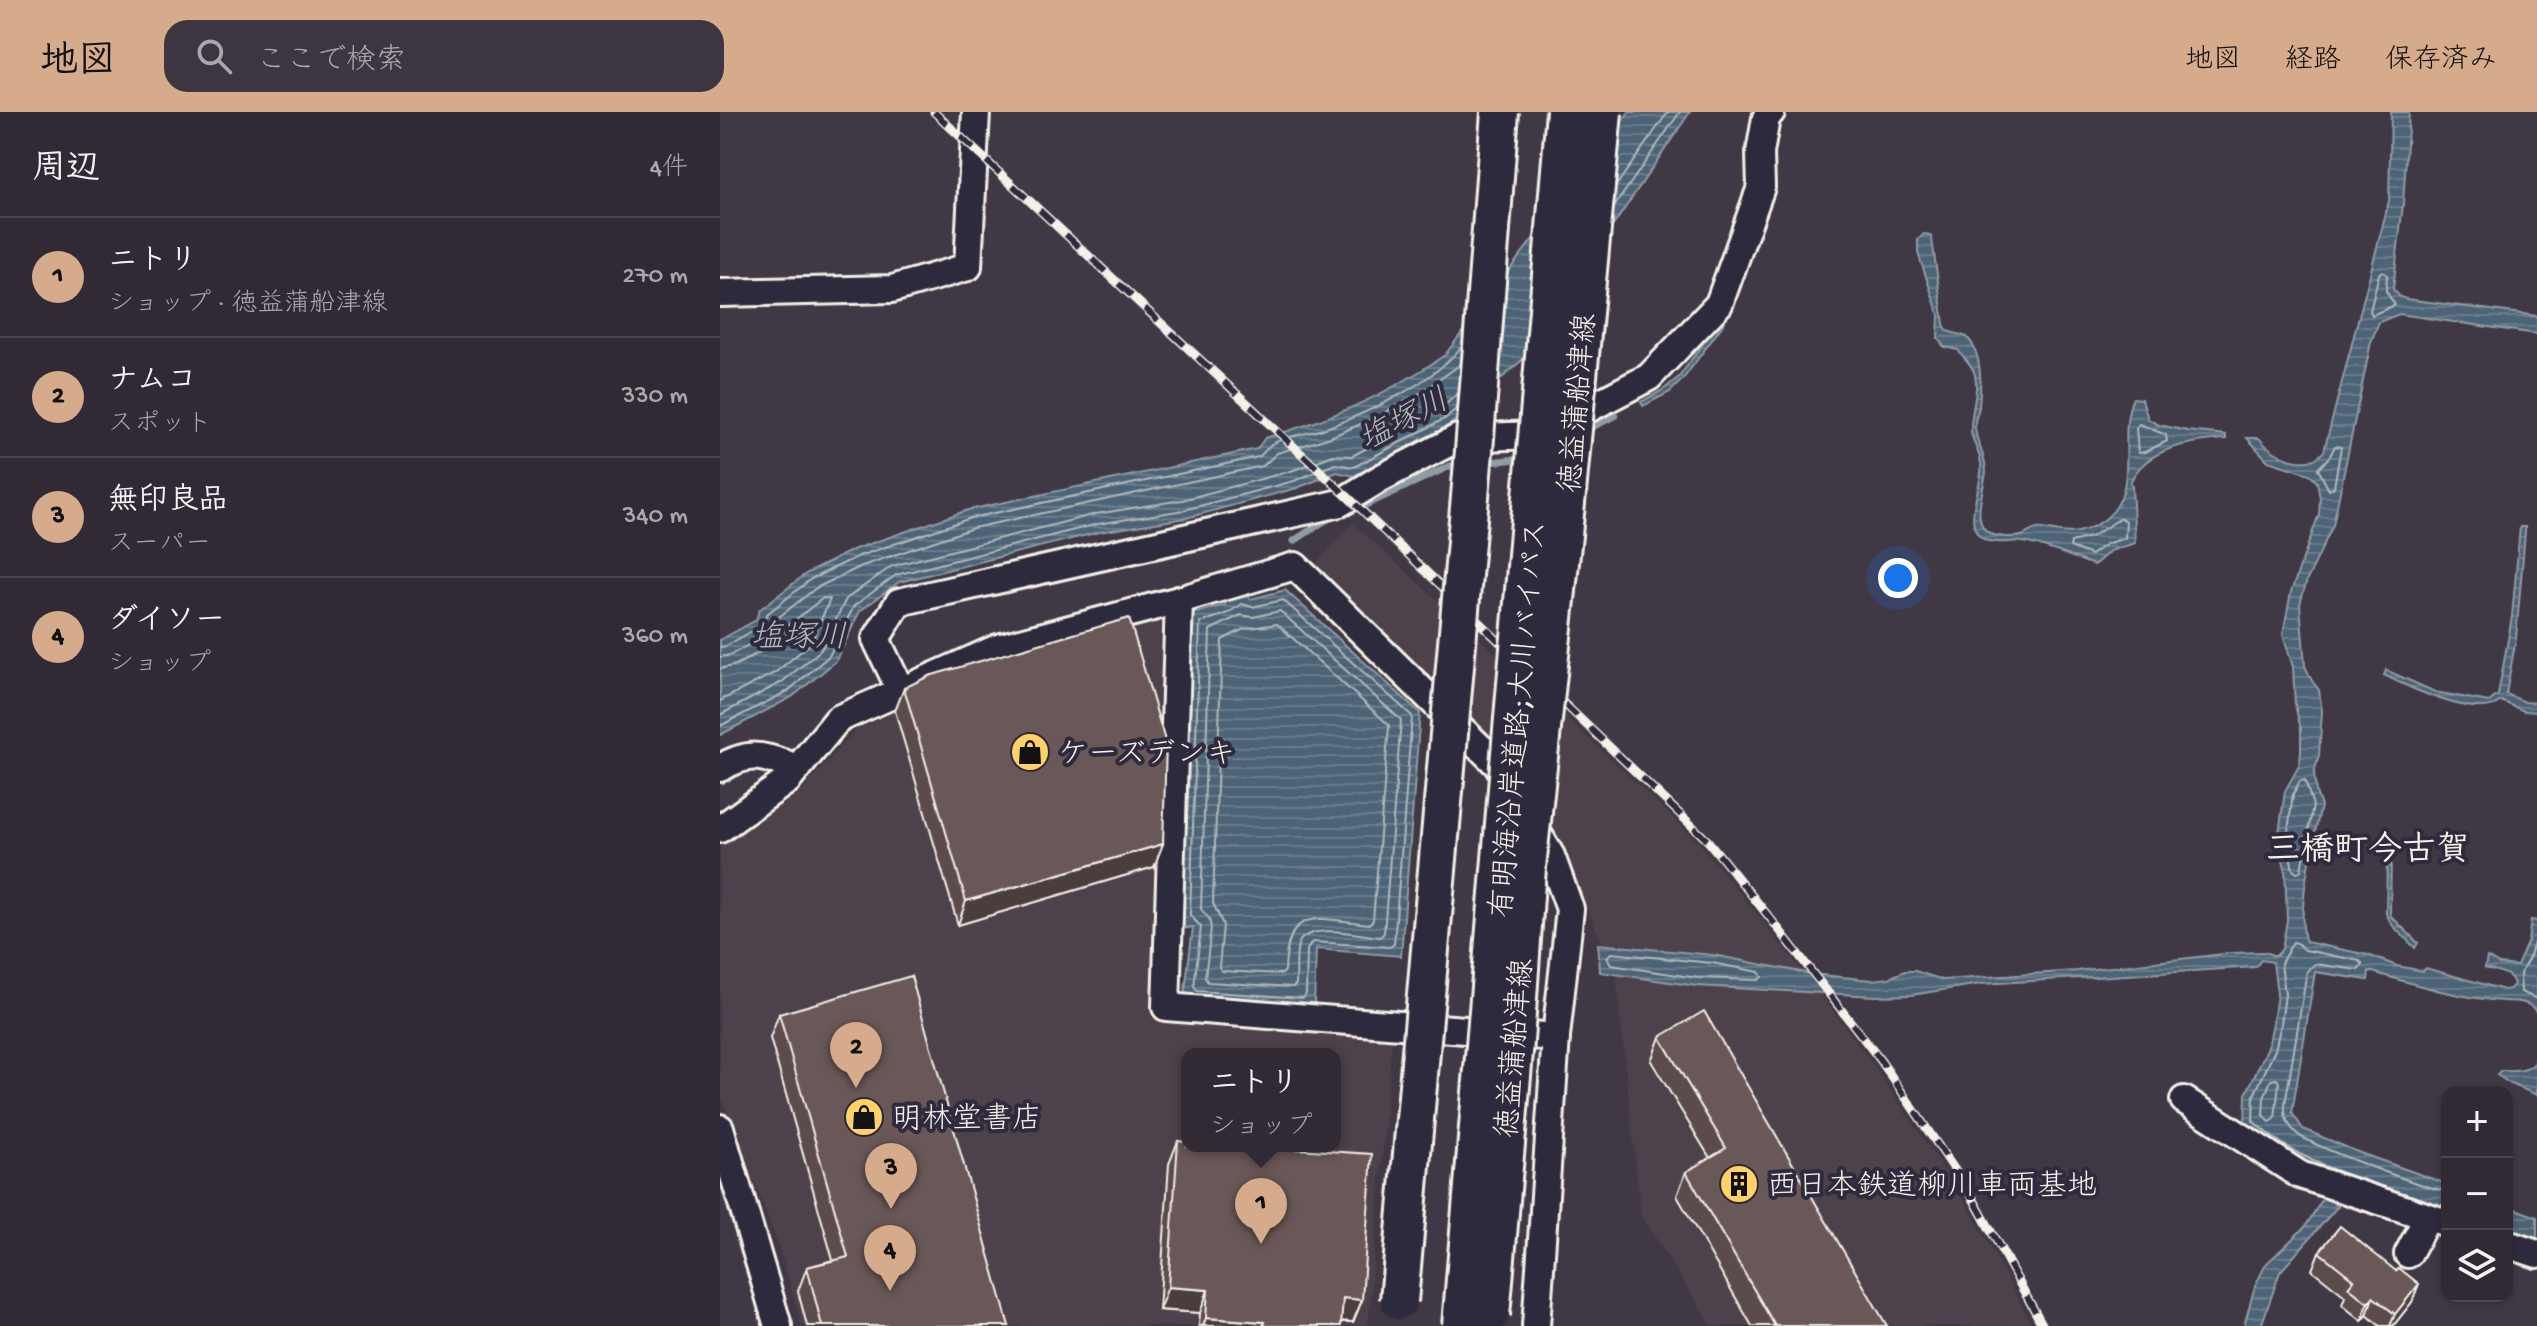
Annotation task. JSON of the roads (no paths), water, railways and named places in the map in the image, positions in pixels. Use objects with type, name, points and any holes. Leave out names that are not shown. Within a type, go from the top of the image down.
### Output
[{"type":"highway","name":"有明海沿岸道路;大川バイパス","points":[[1478,1321],[1569,112]]},
{"type":"main road","points":[[1399,1301],[1474,451],[1500,112]]},
{"type":"main road","name":"徳益蒲船津線","points":[[1478,1321],[1565,519],[1603,112]]},
{"type":"street","points":[[720,293],[892,289],[968,267],[976,112]]},
{"type":"street","points":[[901,691],[876,639],[899,602],[1340,503],[1458,438],[1538,435],[1649,377],[1719,304],[1761,187],[1760,153],[1766,118],[1771,112]]},
{"type":"street","points":[[720,829],[788,780],[838,719],[998,648],[1295,566],[1497,764],[1551,856],[1570,909],[1556,1037],[1536,1326],[1545,1326]]},
{"type":"street","points":[[1179,600],[1166,1007],[1556,1037]]},
{"type":"street","points":[[720,768],[741,755],[798,768]]},
{"type":"street","points":[[2184,1100],[2300,1175],[2438,1220],[2408,1254]]},
{"type":"street","points":[[720,1128],[778,1326]]},
{"type":"street","points":[[2513,1246],[2537,1254]]},
{"type":"water","name":"塩塚川","points":[[1629,112],[1690,112],[1522,360],[1451,424],[1354,476],[1337,472],[1297,488],[1186,518],[1099,532],[899,582],[860,611],[836,661],[792,697],[720,735],[720,640],[756,620],[759,610],[807,573],[855,549],[968,510],[1257,449],[1265,438],[1358,404],[1445,355]]},
{"type":"water","points":[[2391,112],[2409,112],[2393,289],[2406,299],[2537,316],[2537,334],[2399,314],[2379,322],[2371,342],[2333,525],[2307,580],[2300,604],[2305,666],[2319,690],[2322,711],[2319,755],[2314,773],[2321,806],[2307,875],[2303,929],[2306,942],[2368,955],[2397,966],[2423,971],[2426,968],[2504,990],[2514,984],[2512,980],[2485,968],[2487,957],[2499,964],[2517,966],[2528,941],[2531,920],[2537,921],[2537,1013],[2522,1002],[2452,994],[2369,971],[2368,980],[2315,972],[2292,1113],[2303,1129],[2441,1182],[2441,1213],[2304,1167],[2245,1123],[2246,1094],[2268,1047],[2273,1023],[2277,994],[2273,962],[2261,960],[2256,967],[1981,984],[1911,995],[1875,996],[1697,986],[1600,972],[1598,944],[1713,955],[1811,974],[1872,980],[1889,978],[1905,971],[1943,980],[2077,971],[2232,953],[2264,952],[2276,956],[2282,949],[2287,920],[2285,868],[2278,840],[2285,791],[2299,766],[2301,753],[2293,667],[2283,634],[2291,592],[2319,514],[2320,498],[2317,482],[2309,474],[2268,461],[2247,438],[2259,438],[2273,451],[2290,460],[2309,461],[2324,451],[2389,201]]},
{"type":"water","points":[[1761,123],[1774,153],[1775,177],[1737,293],[1722,326],[1683,379],[1670,392],[1643,406],[1641,402],[1679,377],[1715,327],[1736,280]]},
{"type":"water","points":[[1924,234],[1932,239],[1947,331],[1967,337],[1976,352],[1980,389],[1975,430],[1986,471],[1979,514],[1984,529],[1991,534],[2018,537],[2040,529],[2079,532],[2101,522],[2114,510],[2122,496],[2125,480],[2126,429],[2133,398],[2142,399],[2148,419],[2159,425],[2226,435],[2226,439],[2170,449],[2146,462],[2137,471],[2130,483],[2135,543],[2110,551],[2094,565],[2041,546],[1990,541],[1979,535],[1973,519],[1981,466],[1971,431],[1975,375],[1958,350],[1944,347],[1938,338],[1939,315],[1918,253],[1918,240]]},
{"type":"water","points":[[2520,527],[2525,527],[2525,532],[2516,638],[2506,694],[2537,703],[2537,712],[2524,711],[2501,701],[2490,706],[2460,705],[2425,694],[2384,675],[2386,670],[2435,692],[2489,702],[2498,695],[2512,617]]},
{"type":"water","points":[[1285,590],[1420,713],[1401,956],[1316,949],[1314,1006],[1184,999],[1193,927],[1182,929],[1192,614],[1225,605],[1230,597],[1231,600],[1246,594],[1251,599]]},
{"type":"water","points":[[2387,857],[2391,857],[2390,915],[2418,943],[2415,948],[2393,926],[2386,914]]},
{"type":"water","points":[[2537,1048],[2537,1095],[2497,1075],[2501,1071],[2519,1071],[2531,1066],[2535,1063]]},
{"type":"water","points":[[2324,1197],[2338,1206],[2280,1272],[2261,1326],[2244,1326],[2255,1286],[2266,1264],[2305,1227]]},
{"type":"water","points":[[2513,1208],[2537,1217],[2537,1245],[2513,1237]]},
{"type":"waterway","points":[[1583,431],[1615,416]]},
{"type":"waterway","points":[[1482,463],[1525,458]]},
{"type":"waterway","points":[[1294,541],[1338,514],[1348,513],[1450,466],[1461,465]]},
{"type":"railway","points":[[934,112],[1349,498],[1708,841],[1881,1061],[1969,1191],[2043,1326]]},
{"type":"place","name":"ケーズデンキ","points":[[1030,752]]},
{"type":"place","name":"ナムコ","points":[[856,1088]]},
{"type":"place","name":"明林堂書店","points":[[864,1117]]},
{"type":"place","name":"西日本鉄道柳川車両基地","points":[[1739,1184]]},
{"type":"place","name":"無印良品","points":[[891,1209]]},
{"type":"place","name":"ニトリ","points":[[1261,1244]]},
{"type":"place","name":"ダイソー","points":[[890,1291]]},
{"type":"district","name":"三橋町今古賀","points":[[2368,847]]}]
